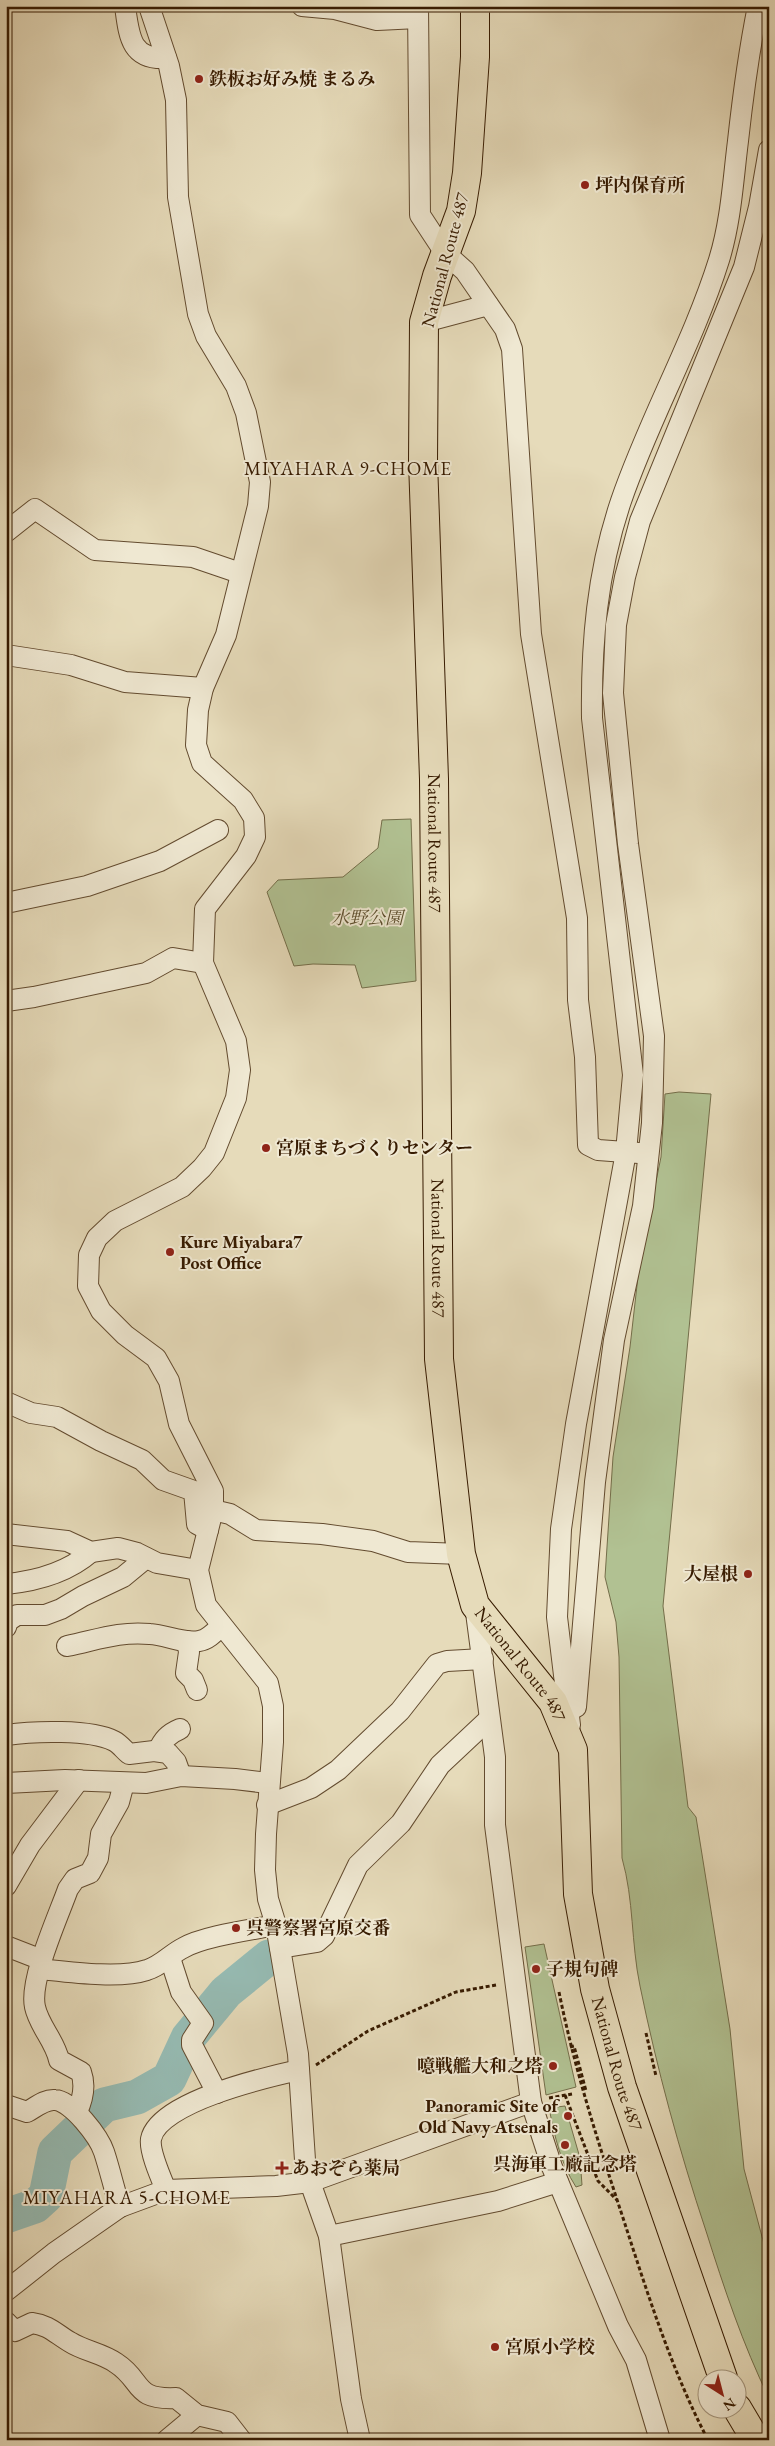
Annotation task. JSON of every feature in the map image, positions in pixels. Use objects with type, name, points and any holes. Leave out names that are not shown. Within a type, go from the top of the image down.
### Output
[{"type":"highway","name":"National Route 487","points":[[475,6],[475,57],[467,173],[460,211],[424,322],[423,461],[434,779],[439,1359],[461,1554],[475,1605],[552,1702],[573,1750],[578,1894],[595,1989],[622,2087],[719,2368]]},
{"type":"highway","points":[[743,2418],[756,2440]]},
{"type":"street","points":[[125,6],[132,42],[140,52],[152,59],[166,58]]},
{"type":"street","points":[[149,6],[166,58],[176,100],[178,197],[198,314],[206,336],[236,386],[246,413],[260,482],[258,506],[226,635],[203,688],[198,710],[196,745],[202,763],[243,800],[254,818],[255,837],[246,856],[205,909],[203,963],[236,1041],[240,1070],[236,1098],[214,1153],[202,1168],[182,1187],[115,1221],[97,1238],[89,1255],[88,1286],[101,1310],[125,1335],[156,1358],[169,1381],[179,1424],[213,1491],[213,1510],[198,1570],[206,1605],[268,1683],[273,1706],[273,1742],[268,1783],[265,1870],[268,1899],[276,1925],[299,2070],[305,2160],[310,2182],[329,2236],[351,2399],[360,2440]]},
{"type":"street","points":[[302,6],[336,9],[377,20],[418,12],[420,215],[445,253],[465,272],[505,329],[512,350],[531,634],[577,918],[578,1000],[585,1057],[588,1144],[598,1150],[648,1154]]},
{"type":"street","points":[[573,1750],[557,1617],[561,1529],[576,1424],[626,1152],[633,1075],[592,718],[592,661],[595,613],[605,557],[621,501],[702,311],[719,258],[729,220],[746,67],[758,6]]},
{"type":"street","points":[[573,1750],[595,1482],[614,1340],[642,1206],[652,1123],[654,1036],[628,844],[613,693],[616,625],[625,578],[640,521],[744,267],[759,207],[769,150]]},
{"type":"street","points":[[424,322],[488,305]]},
{"type":"street","points":[[6,532],[35,509],[95,550],[192,557],[240,573]]},
{"type":"street","points":[[6,655],[70,665],[125,682],[203,688]]},
{"type":"street","points":[[6,903],[87,886],[160,862],[218,830]]},
{"type":"street","points":[[6,1001],[34,997],[146,973],[173,958],[203,963]]},
{"type":"street","points":[[6,1402],[31,1413],[57,1417],[101,1442],[142,1460],[163,1480],[194,1491],[197,1524],[208,1530]]},
{"type":"street","points":[[213,1510],[230,1514],[256,1530],[322,1534],[373,1541],[408,1552],[461,1554]]},
{"type":"street","points":[[6,1534],[67,1541],[91,1552],[118,1548],[175,1568],[198,1570]]},
{"type":"street","points":[[6,1584],[32,1581],[57,1573],[78,1564],[91,1552]]},
{"type":"street","points":[[6,1627],[8,1621],[17,1615],[45,1615],[61,1609],[123,1577],[146,1558]]},
{"type":"street","points":[[475,1605],[483,1659],[488,1720],[495,1757],[495,1825],[531,2102],[558,2182],[618,2326],[636,2360],[660,2440]]},
{"type":"street","points":[[67,1646],[114,1634],[149,1634],[187,1641],[200,1641],[221,1626]]},
{"type":"street","points":[[187,1641],[189,1652],[186,1672],[197,1690]]},
{"type":"street","points":[[267,1805],[311,1788],[338,1770],[400,1711],[438,1664],[447,1661],[483,1659]]},
{"type":"street","points":[[280,1948],[317,1942],[324,1936],[358,1865],[402,1823],[440,1766],[488,1720]]},
{"type":"street","points":[[158,1751],[162,1741],[172,1732],[180,1730]]},
{"type":"street","points":[[6,1735],[29,1731],[101,1736],[118,1742],[128,1754],[158,1751],[168,1753],[176,1762],[181,1776]]},
{"type":"street","points":[[6,1783],[79,1780],[146,1783],[181,1776],[235,1778],[268,1783]]},
{"type":"street","points":[[6,1886],[30,1845],[79,1780]]},
{"type":"street","points":[[82,2120],[84,2081],[81,2072],[59,2060],[57,2050],[35,2007],[37,1982],[41,1965],[68,1889],[75,1879],[90,1873],[98,1858],[101,1834],[119,1802],[124,1783]]},
{"type":"street","points":[[6,1946],[41,1965],[82,1974],[130,1973],[148,1970],[170,1958],[183,1947],[276,1925]]},
{"type":"street","points":[[170,1958],[181,1992],[203,2023],[192,2040],[192,2045],[217,2093]]},
{"type":"street","points":[[166,2190],[155,2159],[151,2139],[159,2123],[176,2111],[217,2093],[265,2077],[299,2070]]},
{"type":"street","points":[[6,2106],[28,2112],[44,2102],[56,2100],[69,2105],[103,2150],[120,2207]]},
{"type":"street","points":[[6,2291],[54,2253],[120,2207],[166,2190],[276,2186],[310,2182],[531,2102]]},
{"type":"street","points":[[329,2236],[498,2201],[558,2182]]},
{"type":"street","points":[[6,2322],[16,2331],[32,2323],[52,2328],[70,2342],[118,2364],[139,2389],[148,2396],[162,2399],[176,2398],[196,2415],[226,2422],[241,2440]]},
{"type":"street","points":[[167,2440],[196,2415]]},
{"type":"path","points":[[299,2070],[320,2064],[368,2031],[456,1992],[486,1986],[516,1984]]},
{"type":"path","points":[[558,1992],[584,2100],[617,2200],[662,2334],[694,2414],[708,2440]]},
{"type":"path","points":[[646,2032],[656,2076]]},
{"type":"path","points":[[570,2047],[574,2046],[586,2091]]},
{"type":"path","points":[[565,2095],[598,2181],[617,2200]]},
{"type":"green space","name":"水野公園","points":[[411,819],[416,981],[362,988],[355,965],[313,964],[294,966],[267,892],[278,880],[343,877],[378,848],[382,820]]},
{"type":"green space","points":[[679,1092],[711,1094],[663,1606],[688,1807],[696,1817],[730,2029],[744,2169],[769,2263],[769,2398],[742,2337],[727,2295],[696,2201],[669,2109],[637,1970],[629,1890],[622,1858],[619,1657],[616,1622],[605,1577],[613,1457],[630,1347],[640,1259],[661,1157],[665,1094]]},
{"type":"green space","points":[[544,1944],[576,2087],[546,2095],[525,1947]]},
{"type":"green space","points":[[565,2106],[580,2158],[582,2185],[576,2187],[562,2159],[549,2108]]},
{"type":"waterway","points":[[6,2216],[35,2206],[46,2196],[55,2152],[104,2105],[137,2097],[169,2079],[188,2038],[226,1992],[269,1957]]},
{"type":"place","name":"鉄板お好み焼 まるみ","points":[[199,79]]},
{"type":"place","name":"坪内保育所","points":[[585,185]]},
{"type":"place","name":"宮原まちづくりセンター","points":[[266,1148]]},
{"type":"place","name":"Kure Miyabara7 Post Office","points":[[170,1252]]},
{"type":"place","name":"大屋根","points":[[748,1574]]},
{"type":"place","name":"呉警察署宮原交番","points":[[236,1928]]},
{"type":"place","name":"子規句碑","points":[[536,1969]]},
{"type":"place","name":"噫戦艦大和之塔","points":[[553,2066]]},
{"type":"place","name":"Panoramic Site of Old Navy Atsenals","points":[[568,2116]]},
{"type":"place","name":"呉海軍工廠記念塔","points":[[565,2145]]},
{"type":"place","name":"あおぞら薬局","points":[[282,2168]]},
{"type":"place","name":"宮原小学校","points":[[495,2347]]},
{"type":"district","name":"MIYAHARA 9-CHOME","points":[[348,468]]},
{"type":"district","name":"MIYAHARA 5-CHOME","points":[[127,2197]]}]
